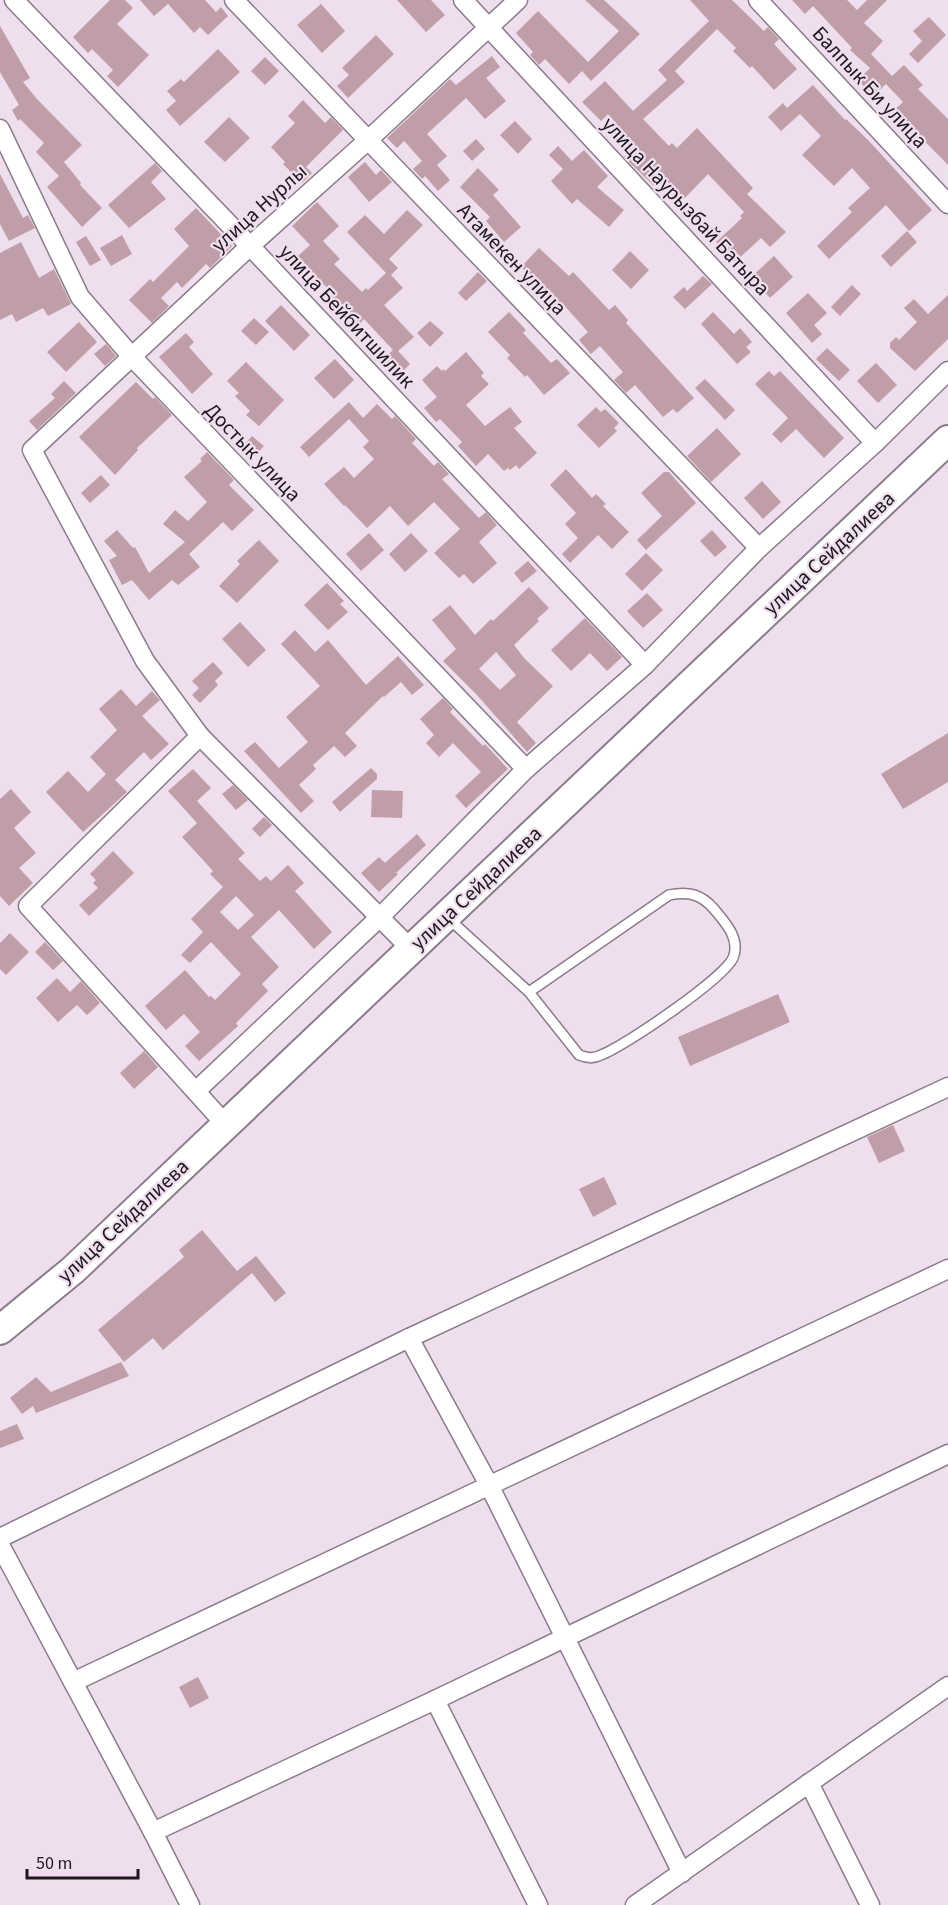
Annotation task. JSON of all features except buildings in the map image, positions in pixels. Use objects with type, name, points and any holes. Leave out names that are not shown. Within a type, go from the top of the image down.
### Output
[{"type":"main road","name":"улица Сейдалиева","points":[[0,1330],[73,1270],[948,440]]},
{"type":"street","name":"улица Бейбитшилик","points":[[14,0],[250,246],[645,665]]},
{"type":"street","name":"Атамекен улица","points":[[234,0],[759,548]]},
{"type":"street","name":"улица Наурызбай Батыра","points":[[463,0],[875,443]]},
{"type":"street","name":"улица Нурлы","points":[[200,736],[145,661],[32,450],[518,0]]},
{"type":"street","name":"Балпык Би улица","points":[[758,0],[948,204]]},
{"type":"street","name":"Достык улица","points":[[0,129],[80,297],[133,358],[526,769]]},
{"type":"street","points":[[195,1091],[380,917],[526,769],[645,665],[759,548],[875,443],[948,371]]},
{"type":"street","points":[[226,1125],[28,906],[200,736],[411,949]]},
{"type":"street","points":[[0,1538],[409,1338],[948,1087]]},
{"type":"street","points":[[73,1682],[948,1269]]},
{"type":"street","points":[[409,1338],[489,1485],[682,1873]]},
{"type":"street","points":[[153,1833],[948,1454]]},
{"type":"street","points":[[0,1545],[190,1905]]},
{"type":"street","points":[[635,1905],[948,1686]]},
{"type":"street","points":[[435,1700],[538,1905]]},
{"type":"street","points":[[809,1783],[870,1905]]},
{"type":"lane","points":[[446,916],[529,992],[579,1055],[588,1058],[599,1056],[621,1046],[701,990],[722,972],[733,957],[735,945],[731,930],[707,901],[695,894],[682,892],[669,895],[529,992]]}]
